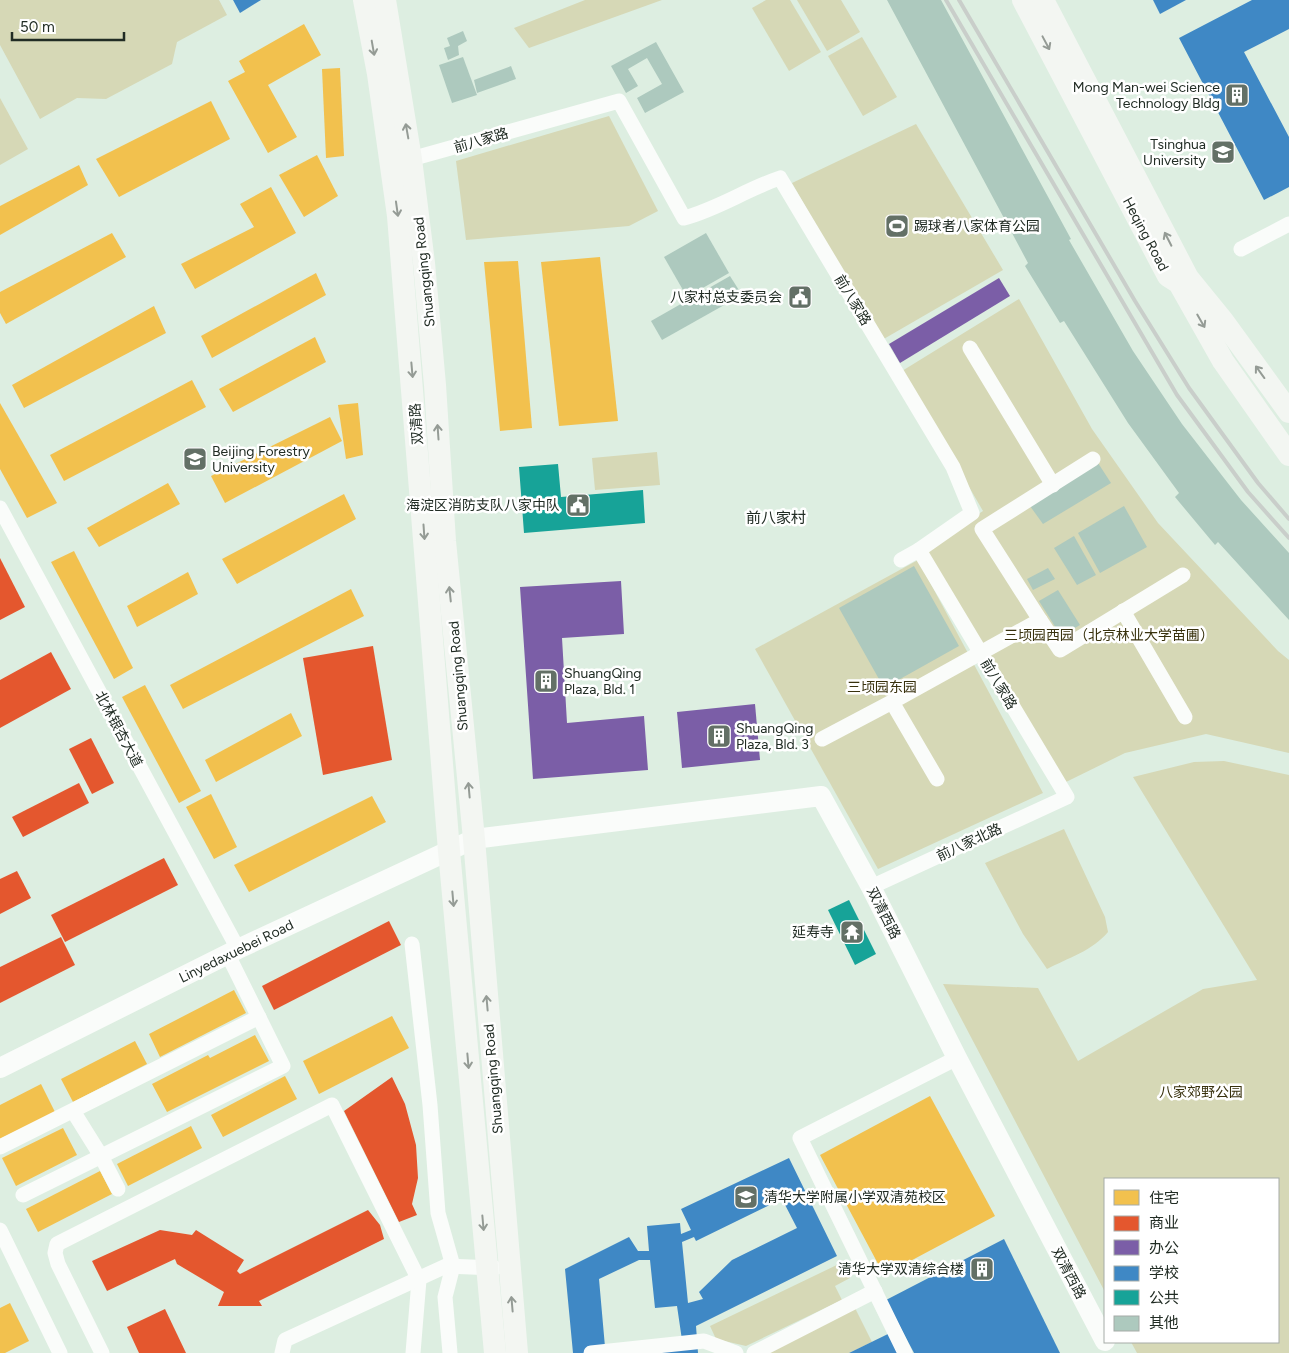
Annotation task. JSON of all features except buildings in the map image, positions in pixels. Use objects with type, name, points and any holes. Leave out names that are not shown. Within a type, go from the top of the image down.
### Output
[{"type":"main road","name":"双清路","points":[[364,0],[378,74],[398,216],[449,851]]},
{"type":"main road","name":"Shuangqing Road","points":[[385,0],[411,159],[428,310],[445,541],[474,839],[516,1353]]},
{"type":"main road","name":"Heqing Road","points":[[1023,0],[1168,276],[1179,283],[1223,360],[1289,455]]},
{"type":"main road","name":"Heqing Road","points":[[1043,0],[1188,278],[1223,321],[1289,412]]},
{"type":"main road","name":"Shuangqing Road","points":[[449,851],[495,1353]]},
{"type":"street","name":"前八家路","points":[[411,159],[619,101],[684,218],[701,214],[759,185],[780,178],[953,466],[972,513],[919,550],[1067,797]]},
{"type":"street","points":[[1241,249],[1289,224]]},
{"type":"street","points":[[970,348],[1053,485]]},
{"type":"street","points":[[1094,459],[982,529],[1060,650],[1183,575]]},
{"type":"street","name":"北林银杏大道","points":[[0,508],[233,952],[259,1017],[283,1066],[101,1156]]},
{"type":"street","points":[[901,560],[919,550]]},
{"type":"street","points":[[1123,611],[1185,717]]},
{"type":"street","points":[[822,739],[981,654],[1040,620]]},
{"type":"street","points":[[892,702],[937,779]]},
{"type":"street","name":"双清西路","points":[[474,839],[822,796],[871,887],[957,1058],[1104,1340]]},
{"type":"street","name":"前八家北路","points":[[871,887],[1067,797]]},
{"type":"street","name":"Linyedaxuebei Road","points":[[0,1068],[233,952],[474,839]]},
{"type":"street","points":[[412,944],[430,1105],[438,1213],[453,1266],[445,1297],[450,1353]]},
{"type":"street","points":[[0,1147],[259,1017]]},
{"type":"street","points":[[906,1353],[800,1138],[957,1058]]},
{"type":"street","points":[[102,1353],[58,1264],[55,1254],[57,1244],[332,1104],[419,1280],[413,1353]]},
{"type":"street","points":[[73,1111],[101,1156],[118,1189]]},
{"type":"street","points":[[23,1195],[101,1156]]},
{"type":"street","points":[[0,1230],[60,1353]]},
{"type":"street","points":[[282,1353],[285,1340],[446,1266],[509,1269]]},
{"type":"street","points":[[754,1353],[875,1291]]},
{"type":"street","points":[[591,1353],[704,1341],[736,1353]]},
{"type":"green space","points":[[0,0],[219,0],[227,15],[177,42],[172,64],[106,99],[77,98],[40,119],[0,45]]},
{"type":"green space","points":[[585,0],[662,0],[529,48],[514,28]]},
{"type":"green space","points":[[766,0],[790,0],[821,52],[789,71],[752,8]]},
{"type":"green space","points":[[797,0],[841,0],[860,32],[827,51]]},
{"type":"green space","points":[[862,37],[897,97],[863,116],[828,56]]},
{"type":"green space","points":[[0,98],[28,149],[0,165]]},
{"type":"green space","points":[[609,116],[658,211],[629,226],[466,240],[456,161]]},
{"type":"green space","name":"踢球者八家体育公园","points":[[916,124],[1003,270],[882,340],[792,183]]},
{"type":"green space","name":"三顷园西园（北京林业大学苗圃）","points":[[1019,299],[1092,429],[1158,523],[1278,651],[1289,660],[1289,753],[1206,734],[1125,753],[1066,782],[925,549],[983,511],[902,371]]},
{"type":"green space","points":[[657,452],[660,485],[595,490],[592,458]]},
{"type":"green space","name":"三顷园东园","points":[[918,560],[1043,793],[878,869],[755,649]]},
{"type":"green space","name":"八家郊野公园","points":[[1224,761],[1289,775],[1289,1353],[1137,1353],[1132,1343],[1279,1343],[1279,1178],[1104,1178],[1104,1290],[943,984],[1038,988],[1078,1061],[1203,989],[1257,980],[1133,777],[1194,762]]},
{"type":"green space","points":[[1064,829],[1105,917],[1108,932],[1102,939],[1087,949],[1047,969],[1023,934],[985,863]]},
{"type":"green space","points":[[843,1262],[850,1278],[835,1286],[842,1300],[746,1346],[716,1339],[710,1326]]},
{"type":"green space","points":[[854,1306],[872,1342],[849,1353],[766,1353]]},
{"type":"railway","points":[[946,0],[1177,395],[1248,492],[1289,538]]},
{"type":"railway","points":[[959,0],[1135,301],[1189,388],[1258,483],[1289,519]]},
{"type":"place","name":"Mong Man-wei Science Technology Bldg","points":[[1237,95]]},
{"type":"place","name":"Tsinghua University","points":[[1223,152]]},
{"type":"place","name":"踢球者八家体育公园","points":[[897,226]]},
{"type":"place","name":"八家村总支委员会","points":[[800,297]]},
{"type":"place","name":"Beijing Forestry University","points":[[195,459]]},
{"type":"place","name":"海淀区消防支队八家中队","points":[[578,505]]},
{"type":"place","name":"ShuangQing Plaza, Bld. 1","points":[[546,681]]},
{"type":"place","name":"ShuangQing Plaza, Bld. 3","points":[[719,736]]},
{"type":"place","name":"延寿寺","points":[[852,932]]},
{"type":"place","name":"清华大学附属小学双清苑校区","points":[[746,1197]]},
{"type":"place","name":"清华大学双清综合楼","points":[[982,1269]]},
{"type":"district","name":"前八家村","points":[[776,518]]}]
